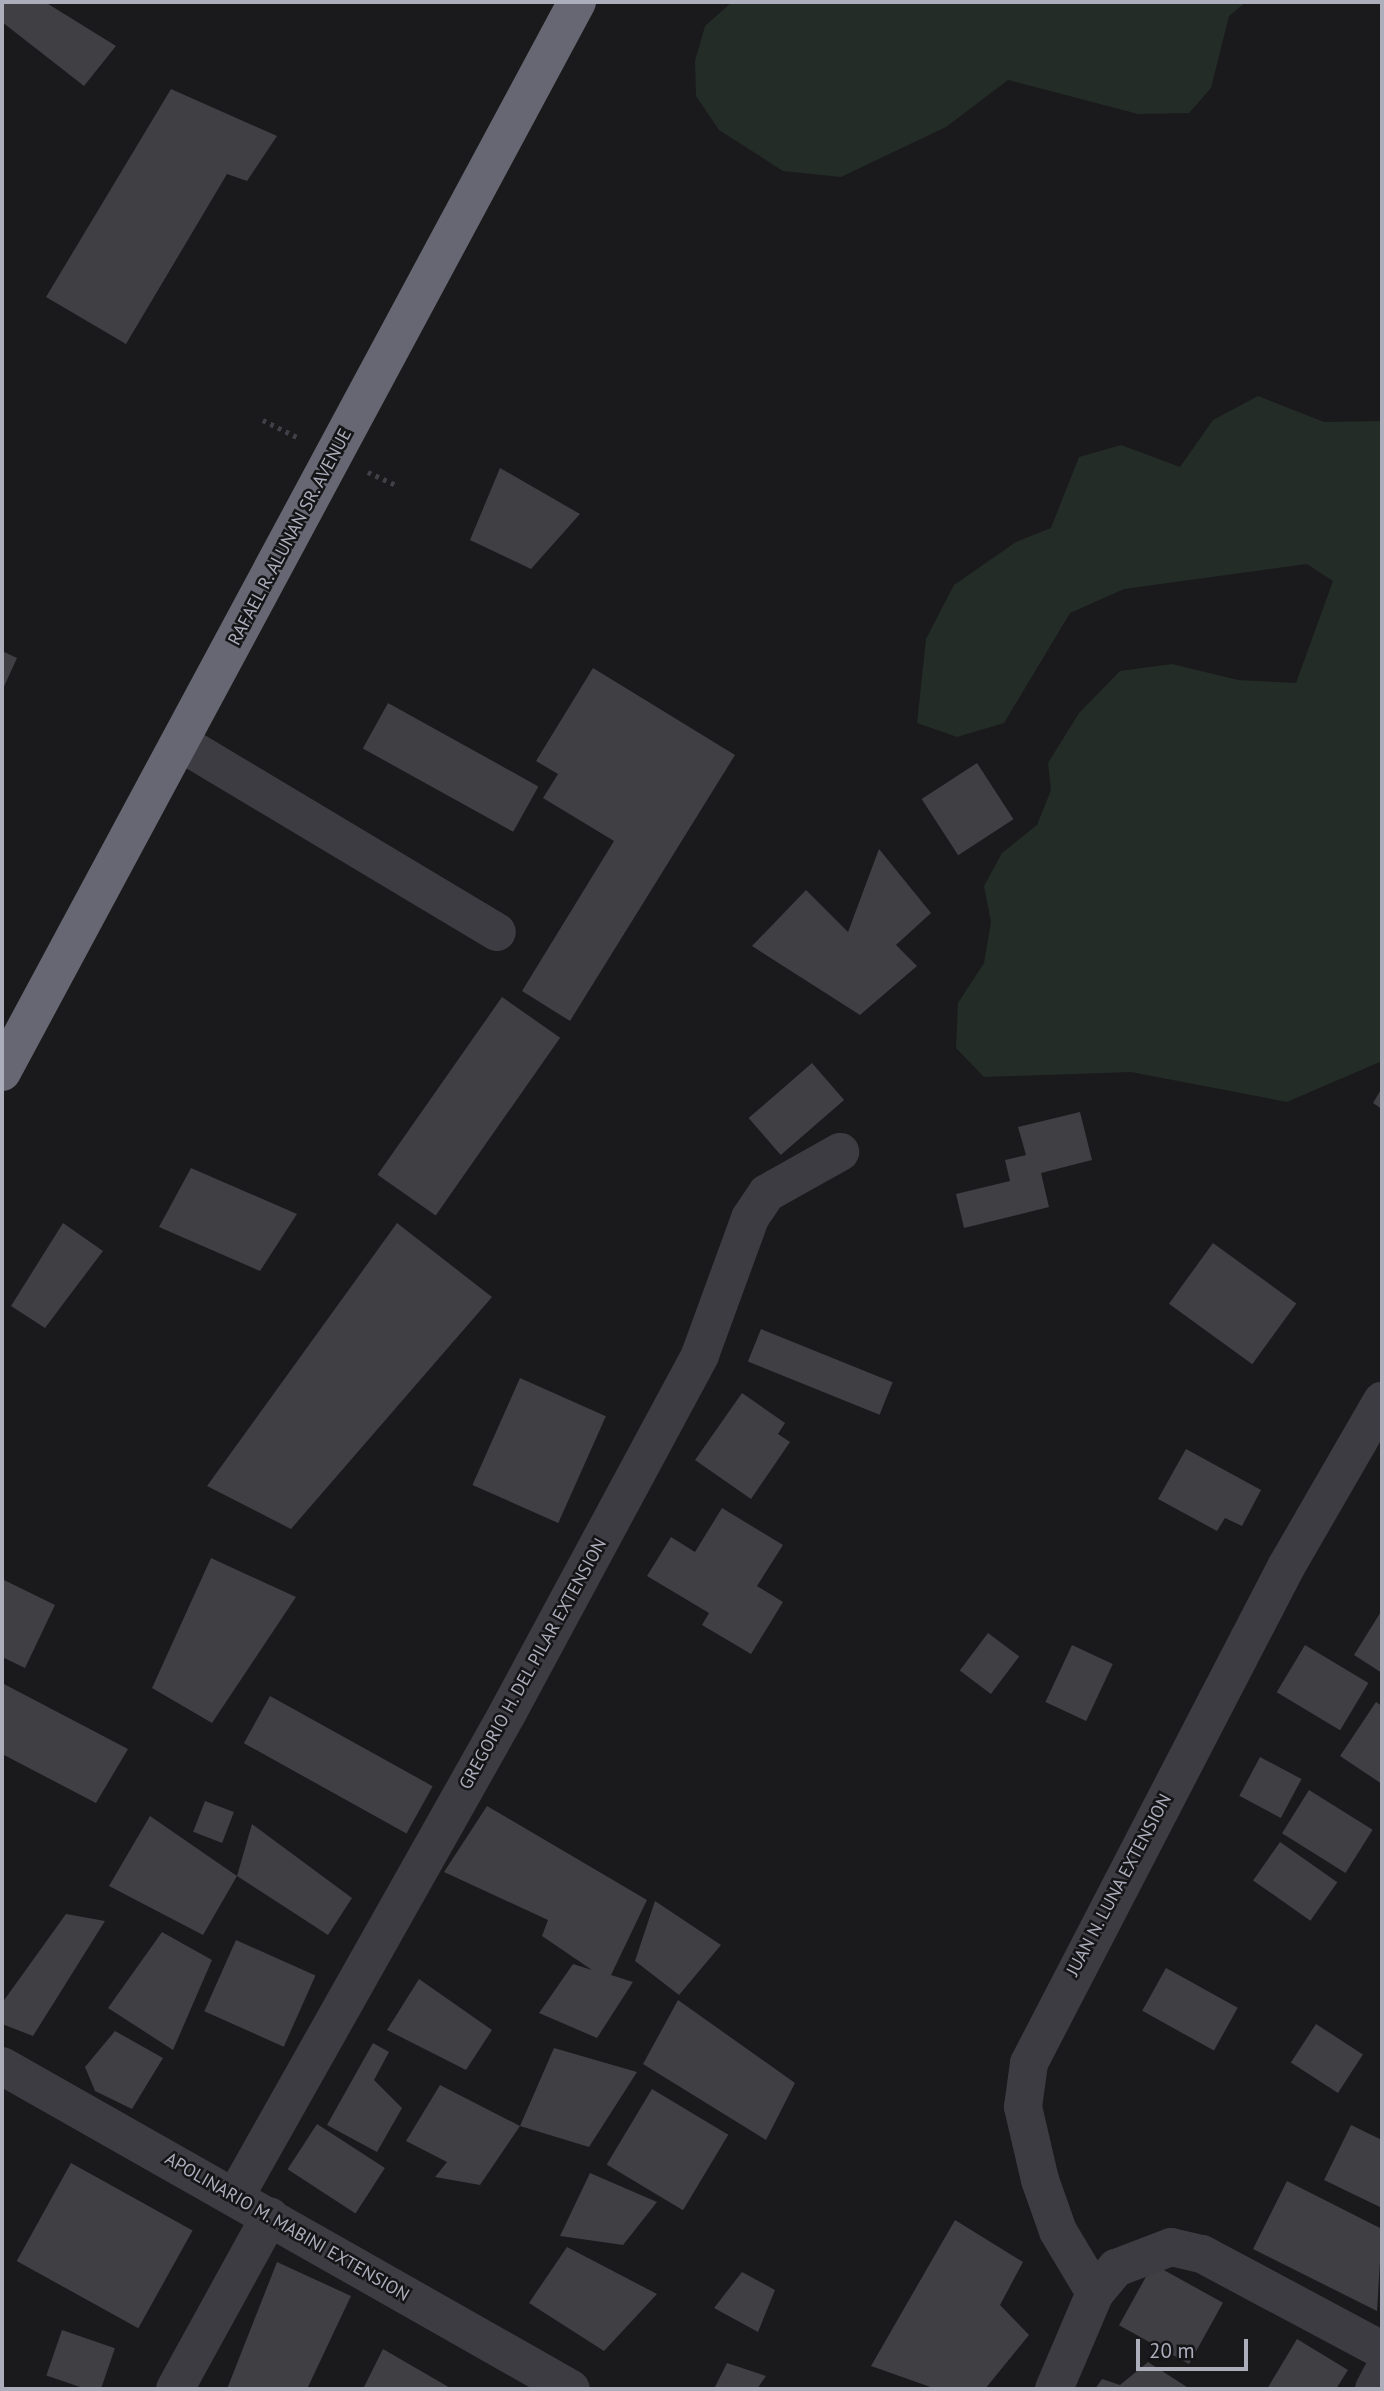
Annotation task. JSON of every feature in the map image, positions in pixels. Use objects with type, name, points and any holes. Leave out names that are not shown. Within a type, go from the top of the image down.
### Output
[{"type":"highway","name":"RAFAEL R. ALUNAN SR. AVENUE","points":[[2,1072],[577,2]]},
{"type":"street","points":[[181,743],[498,932]]},
{"type":"street","name":"GREGORIO H. DEL PILAR EXTENSION","points":[[235,2197],[507,1714],[700,1354],[750,1218],[767,1194],[839,1152]]},
{"type":"street","name":"JUAN N. LUNA EXTENSION","points":[[1096,2293],[1058,2231],[1040,2180],[1023,2107],[1029,2063],[1286,1567],[1382,1402]]},
{"type":"street","name":"APOLINARIO M. MABINI EXTENSION","points":[[2,2066],[572,2389]]},
{"type":"street","points":[[176,2389],[270,2216]]},
{"type":"street","points":[[1054,2389],[1096,2293],[1116,2268],[1171,2247],[1202,2254],[1382,2350]]},
{"type":"street","points":[[1374,2389],[1382,2374]]},
{"type":"shaded area","points":[[732,2],[1246,2],[1229,16],[1211,88],[1189,113],[1138,114],[1008,80],[946,127],[841,177],[783,171],[719,130],[696,96],[695,61],[705,26]]},
{"type":"shaded area","points":[[1258,396],[1324,422],[1382,421],[1382,1061],[1287,1102],[1131,1072],[984,1077],[956,1048],[958,1003],[984,963],[991,922],[984,886],[1002,853],[1037,825],[1051,790],[1048,763],[1079,713],[1120,671],[1172,664],[1238,680],[1296,683],[1333,581],[1307,564],[1124,589],[1070,613],[1004,723],[957,737],[917,723],[926,639],[954,585],[1016,542],[1051,528],[1079,457],[1121,445],[1180,467],[1213,420]]},
{"type":"building","points":[[2,2],[45,2],[116,46],[84,86],[2,22]]},
{"type":"building","points":[[171,89],[277,136],[247,181],[227,174],[126,344],[46,297]]},
{"type":"building","points":[[500,468],[580,514],[531,569],[470,540]]},
{"type":"building","points":[[2,651],[17,658],[2,691]]},
{"type":"building","points":[[593,668],[735,755],[570,1021],[522,991],[614,841],[543,798],[558,774],[536,761]]},
{"type":"building","points":[[388,703],[538,786],[513,832],[363,748]]},
{"type":"building","points":[[977,763],[1013,819],[958,855],[922,799]]},
{"type":"building","points":[[879,849],[931,913],[896,945],[917,966],[860,1015],[752,946],[806,890],[848,932]]},
{"type":"building","points":[[502,997],[560,1038],[436,1215],[378,1175]]},
{"type":"building","points":[[812,1063],[844,1100],[781,1155],[749,1118]]},
{"type":"building","points":[[1382,1088],[1382,1109],[1373,1103]]},
{"type":"building","points":[[1080,1112],[1092,1160],[1041,1173],[1049,1207],[964,1228],[956,1194],[1010,1181],[1005,1160],[1026,1155],[1018,1127]]},
{"type":"building","points":[[191,1168],[297,1214],[260,1271],[159,1227]]},
{"type":"building","points":[[63,1223],[103,1251],[45,1328],[11,1306]]},
{"type":"building","points":[[397,1223],[492,1297],[291,1529],[207,1486]]},
{"type":"building","points":[[1213,1243],[1296,1304],[1252,1364],[1169,1304]]},
{"type":"building","points":[[761,1329],[893,1382],[880,1415],[748,1361]]},
{"type":"building","points":[[520,1378],[606,1416],[558,1523],[472,1485]]},
{"type":"building","points":[[742,1393],[785,1423],[778,1434],[790,1442],[751,1499],[695,1460]]},
{"type":"building","points":[[1186,1449],[1261,1490],[1242,1526],[1225,1518],[1217,1531],[1158,1499]]},
{"type":"building","points":[[722,1508],[783,1545],[757,1586],[783,1602],[751,1654],[702,1625],[709,1613],[647,1576],[671,1537],[695,1552]]},
{"type":"building","points":[[211,1558],[296,1597],[212,1723],[152,1688]]},
{"type":"building","points":[[2,1579],[55,1605],[25,1668],[2,1657]]},
{"type":"building","points":[[1382,1610],[1382,1673],[1354,1655]]},
{"type":"building","points":[[988,1633],[1019,1656],[991,1694],[960,1671]]},
{"type":"building","points":[[1072,1645],[1113,1664],[1086,1721],[1045,1702]]},
{"type":"building","points":[[1305,1645],[1368,1683],[1340,1730],[1277,1692]]},
{"type":"building","points":[[2,1683],[128,1749],[96,1803],[2,1754]]},
{"type":"building","points":[[270,1696],[433,1786],[406,1833],[244,1743]]},
{"type":"building","points":[[1376,1702],[1382,1706],[1382,1784],[1340,1756]]},
{"type":"building","points":[[1260,1757],[1301,1779],[1281,1818],[1239,1796]]},
{"type":"building","points":[[1309,1790],[1373,1830],[1346,1873],[1282,1833]]},
{"type":"building","points":[[205,1801],[234,1812],[222,1843],[193,1832]]},
{"type":"building","points":[[487,1806],[647,1900],[611,1975],[633,1982],[597,2038],[539,2013],[573,1964],[592,1970],[542,1936],[548,1920],[444,1872]]},
{"type":"building","points":[[150,1816],[237,1876],[203,1935],[109,1886]]},
{"type":"building","points":[[252,1824],[352,1898],[328,1935],[237,1876]]},
{"type":"building","points":[[1280,1842],[1337,1882],[1310,1921],[1253,1881]]},
{"type":"building","points":[[655,1901],[721,1945],[679,1995],[635,1961]]},
{"type":"building","points":[[66,1914],[105,1921],[33,2036],[2,2024],[2,2003]]},
{"type":"building","points":[[162,1932],[212,1960],[173,2050],[108,2008]]},
{"type":"building","points":[[236,1940],[315,1975],[284,2047],[204,2011]]},
{"type":"building","points":[[1166,1968],[1238,2008],[1214,2051],[1142,2011]]},
{"type":"building","points":[[419,1979],[492,2030],[466,2070],[387,2030]]},
{"type":"building","points":[[678,2000],[795,2083],[766,2140],[643,2064]]},
{"type":"building","points":[[1316,2024],[1363,2054],[1338,2093],[1291,2063]]},
{"type":"building","points":[[115,2031],[163,2058],[132,2109],[95,2091],[85,2067]]},
{"type":"building","points":[[373,2043],[389,2052],[374,2080],[402,2108],[377,2152],[327,2125]]},
{"type":"building","points":[[554,2048],[637,2072],[589,2147],[520,2126]]},
{"type":"building","points":[[440,2085],[520,2126],[480,2185],[435,2177],[447,2162],[406,2141]]},
{"type":"building","points":[[652,2089],[728,2135],[683,2210],[607,2164]]},
{"type":"building","points":[[317,2124],[385,2168],[356,2213],[288,2169]]},
{"type":"building","points":[[1351,2125],[1382,2140],[1382,2208],[1324,2180]]},
{"type":"building","points":[[71,2163],[193,2230],[138,2328],[17,2261]]},
{"type":"building","points":[[590,2173],[657,2202],[623,2245],[560,2236]]},
{"type":"building","points":[[1287,2181],[1382,2229],[1377,2311],[1253,2249]]},
{"type":"building","points":[[955,2220],[1023,2262],[1000,2305],[1029,2335],[985,2389],[936,2389],[871,2366]]},
{"type":"building","points":[[567,2247],[657,2294],[604,2351],[529,2303]]},
{"type":"building","points":[[277,2262],[351,2296],[307,2389],[227,2389]]},
{"type":"building","points":[[1153,2264],[1223,2303],[1189,2364],[1119,2325]]},
{"type":"building","points":[[742,2272],[775,2290],[758,2332],[714,2308]]},
{"type":"building","points":[[62,2330],[115,2348],[101,2389],[86,2389],[46,2375]]},
{"type":"building","points":[[1297,2339],[1348,2370],[1336,2389],[1267,2389]]},
{"type":"building","points":[[383,2349],[452,2389],[363,2389]]},
{"type":"building","points":[[1148,2362],[1190,2389],[1095,2389],[1102,2379],[1120,2385]]},
{"type":"building","points":[[727,2363],[766,2376],[757,2389],[714,2389]]}]
